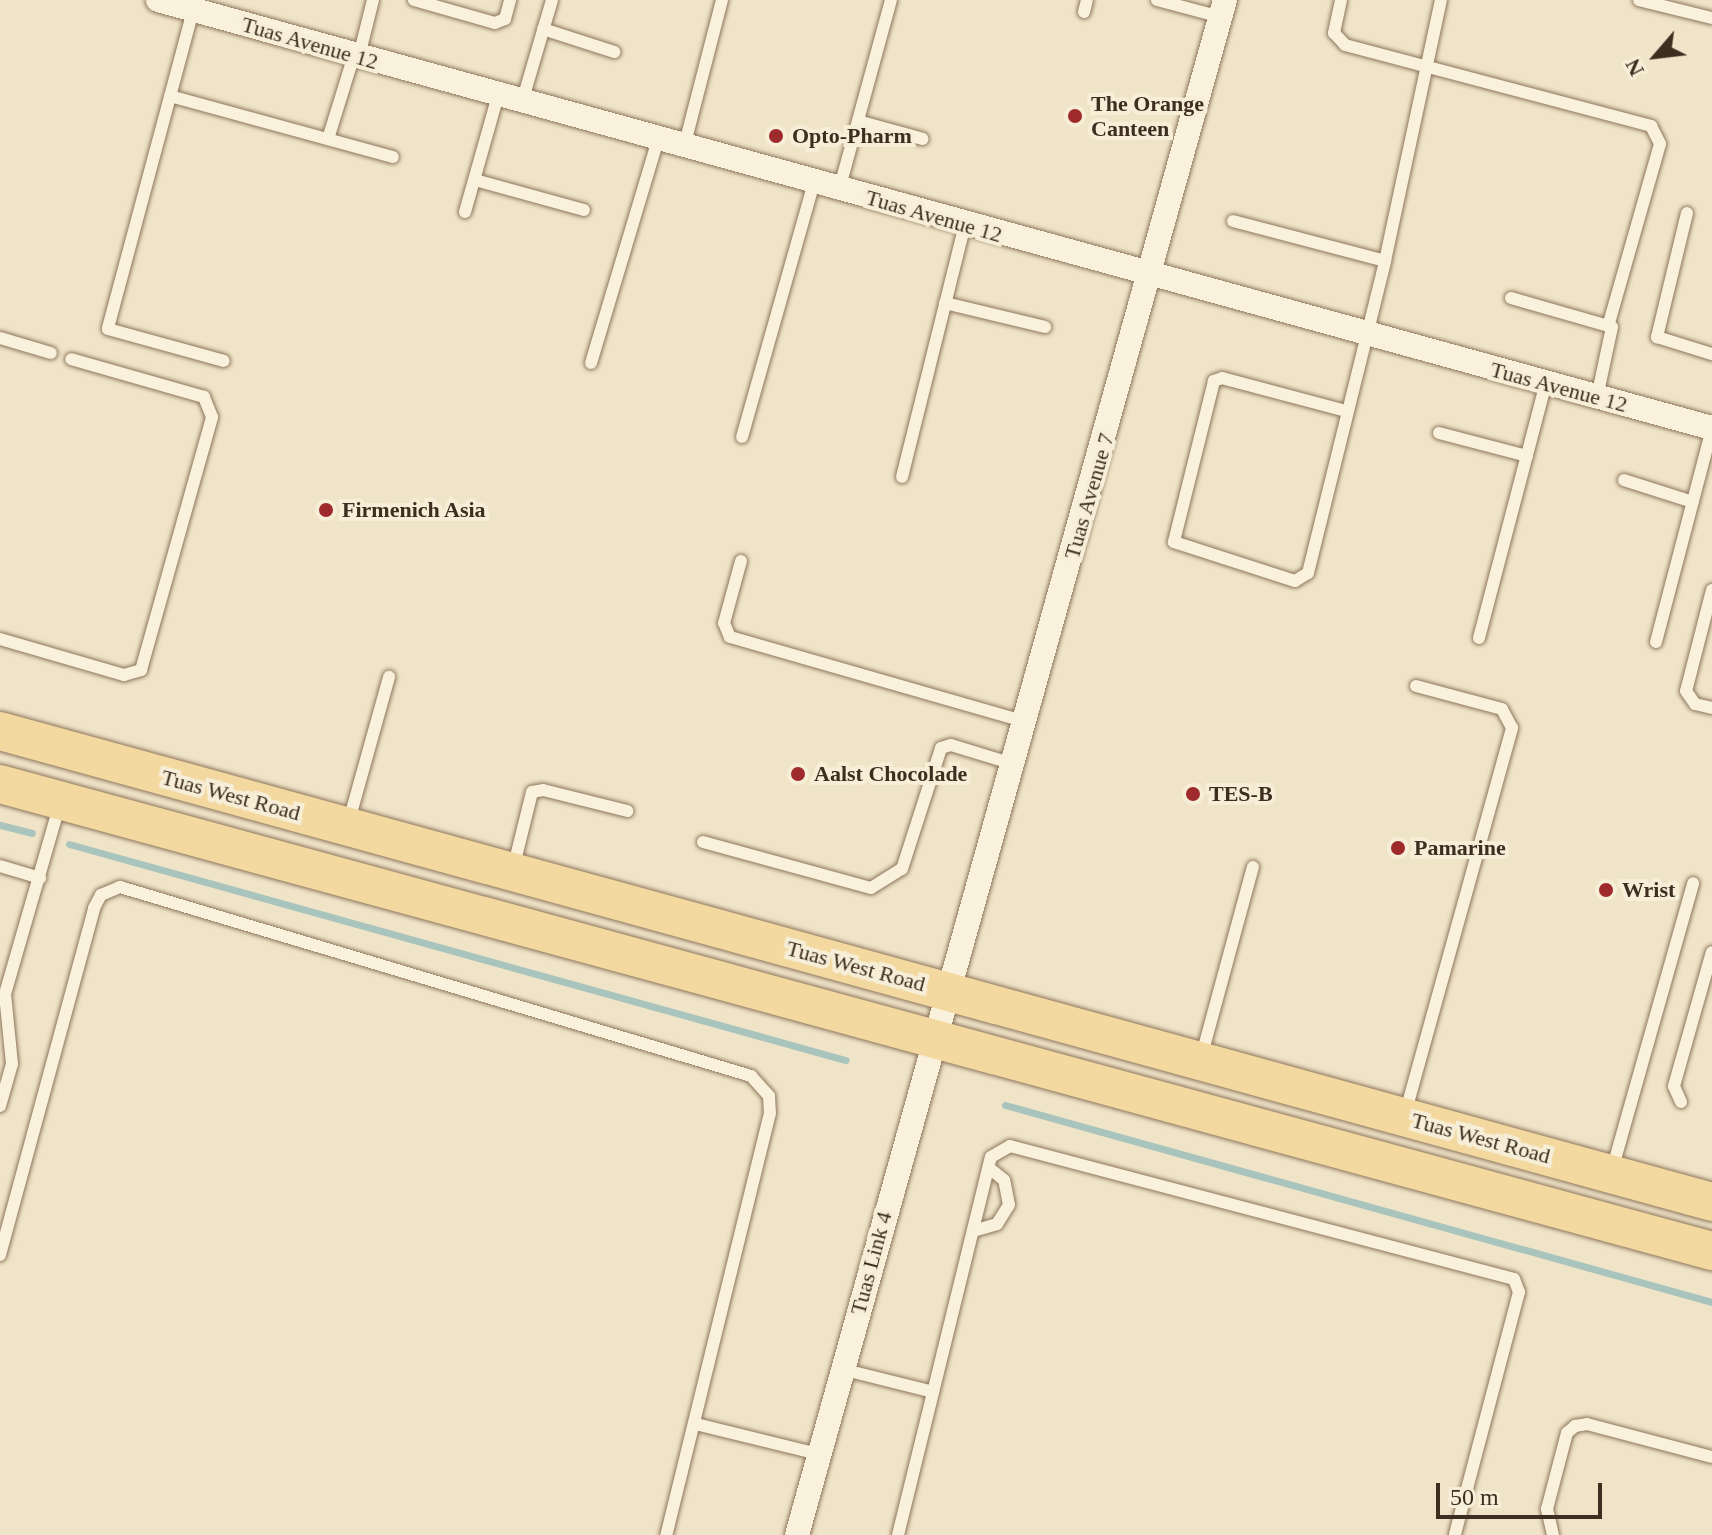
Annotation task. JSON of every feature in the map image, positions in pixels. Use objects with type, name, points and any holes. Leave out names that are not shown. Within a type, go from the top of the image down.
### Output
[{"type":"main road","name":"Tuas West Road","points":[[0,731],[1712,1202]]},
{"type":"main road","name":"Tuas West Road","points":[[0,784],[933,1035],[1712,1251]]},
{"type":"street","name":"Tuas Avenue 12","points":[[161,0],[194,5],[356,56],[1150,277],[1712,428]]},
{"type":"street","name":"Tuas Avenue 7","points":[[946,991],[1150,277],[1223,8]]},
{"type":"street","name":"Tuas Link 4","points":[[797,1535],[946,991]]},
{"type":"lane","points":[[328,139],[373,0]]},
{"type":"lane","points":[[414,0],[495,23],[505,19],[510,0]]},
{"type":"lane","points":[[465,212],[475,180],[543,29],[552,0]]},
{"type":"lane","points":[[684,147],[722,0]]},
{"type":"lane","points":[[839,190],[891,0]]},
{"type":"lane","points":[[1157,0],[1223,8]]},
{"type":"lane","points":[[1341,0],[1334,33],[1345,45],[1427,64],[1651,126],[1660,144],[1609,323]]},
{"type":"lane","points":[[1346,411],[1222,378],[1214,381],[1174,542],[1295,581],[1305,578],[1385,261],[1441,0]]},
{"type":"lane","points":[[1639,0],[1712,18]]},
{"type":"lane","points":[[194,5],[108,329],[224,361]]},
{"type":"lane","points":[[543,29],[614,52]]},
{"type":"lane","points":[[170,96],[393,157]]},
{"type":"lane","points":[[858,121],[923,139]]},
{"type":"lane","points":[[591,363],[658,140]]},
{"type":"lane","points":[[475,180],[584,210]]},
{"type":"lane","points":[[742,437],[814,183]]},
{"type":"lane","points":[[1687,213],[1657,337],[1712,354]]},
{"type":"lane","points":[[1233,221],[1385,261]]},
{"type":"lane","points":[[902,477],[965,225]]},
{"type":"lane","points":[[1511,298],[1609,323],[1615,330],[1597,397]]},
{"type":"lane","points":[[945,303],[1045,327]]},
{"type":"lane","points":[[0,338],[51,353]]},
{"type":"lane","points":[[0,639],[124,675],[141,670],[212,417],[204,397],[71,359]]},
{"type":"lane","points":[[1479,638],[1546,383]]},
{"type":"lane","points":[[1656,642],[1712,428]]},
{"type":"lane","points":[[1439,433],[1527,456]]},
{"type":"lane","points":[[1624,480],[1693,502]]},
{"type":"lane","points":[[741,561],[724,623],[730,637],[1022,721]]},
{"type":"lane","points":[[1712,590],[1686,691],[1695,704],[1712,708]]},
{"type":"lane","points":[[347,827],[389,677]]},
{"type":"lane","points":[[1404,1117],[1512,728],[1512,719],[1502,709],[1416,686]]},
{"type":"lane","points":[[703,842],[871,888],[902,869],[941,748],[951,745],[1010,763]]},
{"type":"lane","points":[[512,872],[532,792],[543,790],[627,811]]},
{"type":"lane","points":[[0,1106],[12,1064],[5,994],[60,800]]},
{"type":"lane","points":[[0,866],[40,878]]},
{"type":"lane","points":[[1200,1061],[1253,867]]},
{"type":"lane","points":[[1611,1173],[1693,883]]},
{"type":"lane","points":[[0,1255],[94,908],[101,895],[120,887],[751,1076],[763,1087],[770,1113],[696,1424],[666,1535]]},
{"type":"lane","points":[[1681,1102],[1674,1086],[1712,952]]},
{"type":"lane","points":[[898,1535],[989,1168],[996,1152],[1010,1146],[1509,1276],[1519,1292],[1455,1535]]},
{"type":"lane","points":[[973,1231],[997,1224],[1009,1205],[1004,1180],[989,1168]]},
{"type":"lane","points":[[841,1369],[933,1392]]},
{"type":"lane","points":[[696,1424],[818,1454]]},
{"type":"lane","points":[[1553,1535],[1547,1509],[1567,1433],[1587,1424],[1712,1457]]},
{"type":"waterway","points":[[0,825],[32,833]]},
{"type":"waterway","points":[[69,844],[845,1060]]},
{"type":"waterway","points":[[1005,1105],[1712,1302]]},
{"type":"place","name":"The Orange Canteen","points":[[1075,116]]},
{"type":"place","name":"Opto-Pharm","points":[[776,136]]},
{"type":"place","name":"Firmenich Asia","points":[[326,510]]},
{"type":"place","name":"Aalst Chocolade","points":[[798,774]]},
{"type":"place","name":"TES-B","points":[[1193,794]]},
{"type":"place","name":"Pamarine","points":[[1398,848]]},
{"type":"place","name":"Wrist","points":[[1606,890]]}]
